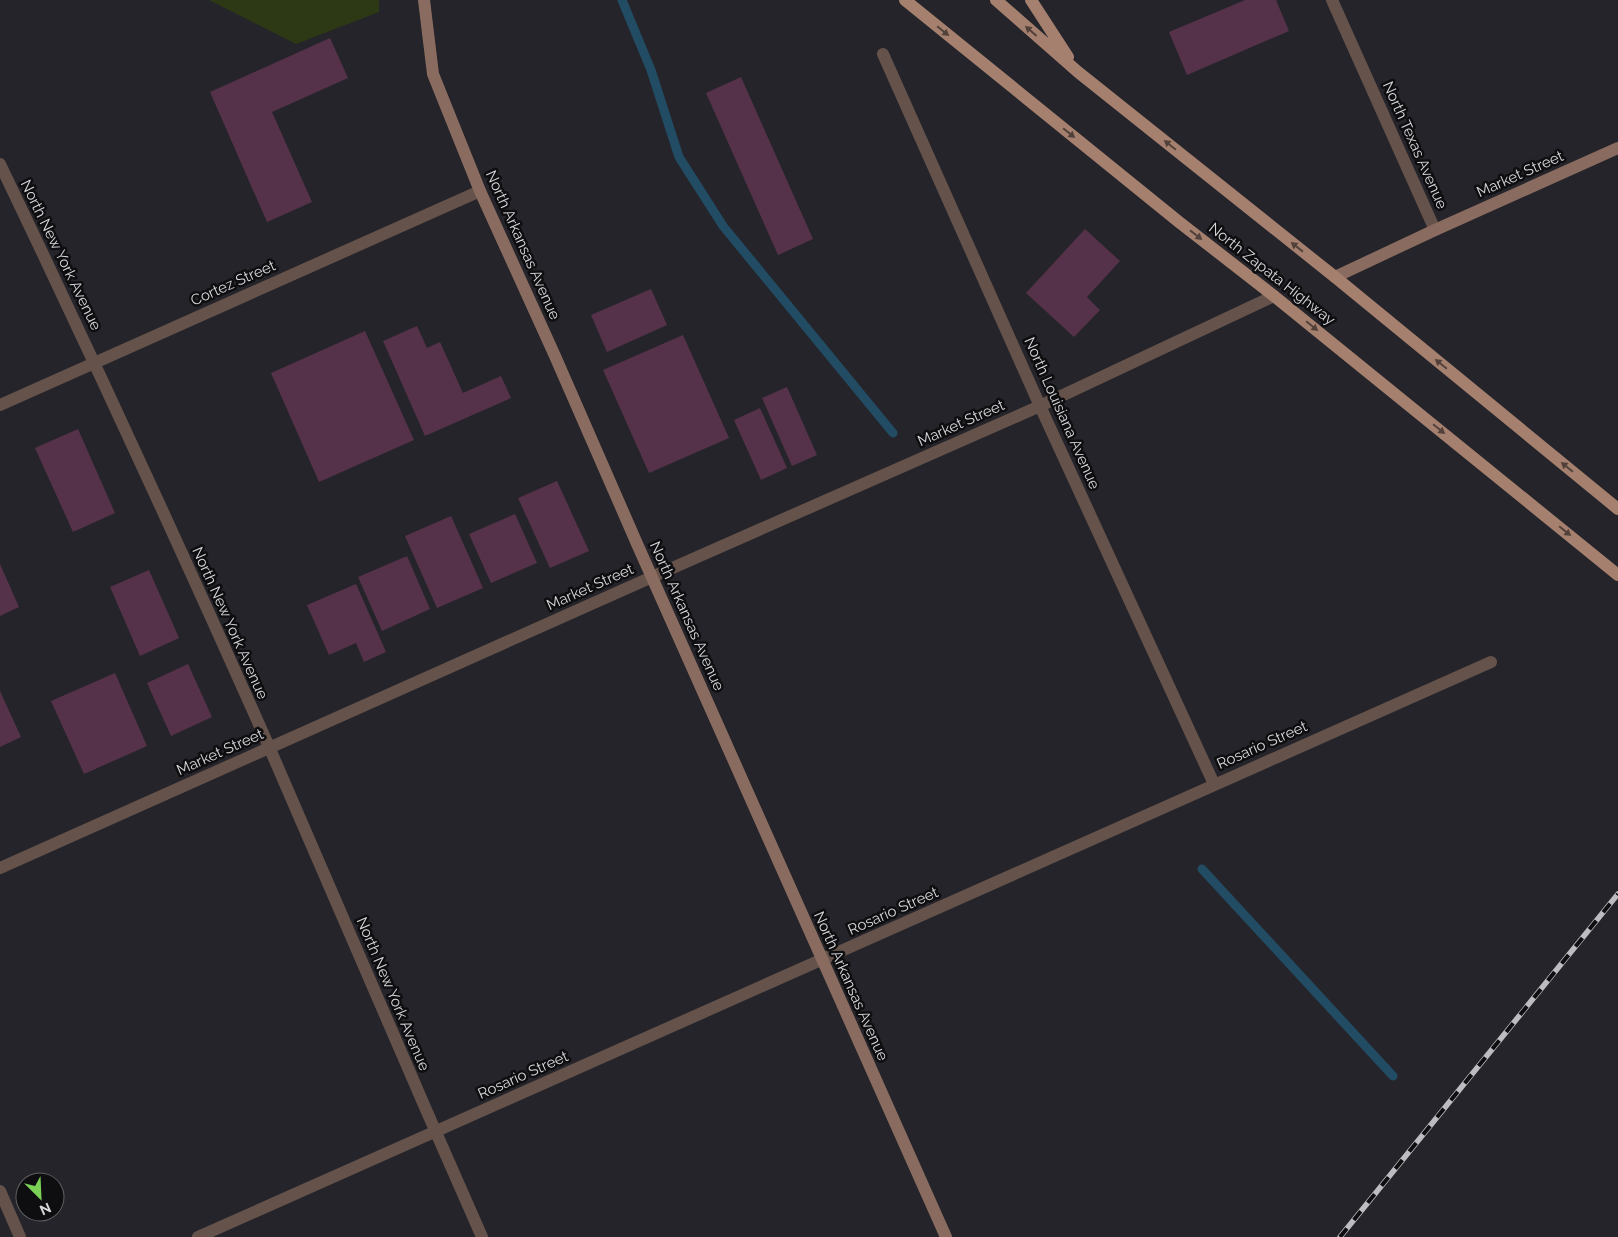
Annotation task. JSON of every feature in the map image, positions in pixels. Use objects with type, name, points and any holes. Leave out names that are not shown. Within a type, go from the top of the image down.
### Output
[{"type":"main road","name":"North Arkansas Avenue","points":[[424,0],[434,74],[480,191],[556,356],[652,577],[946,1237]]},
{"type":"main road","name":"North Zapata Highway","points":[[905,0],[1618,575]]},
{"type":"main road","points":[[996,0],[1078,72],[1335,277],[1618,509]]},
{"type":"main road","points":[[1031,0],[1078,72]]},
{"type":"main road","name":"Market Street","points":[[1435,230],[1618,148]]},
{"type":"main road","name":"North Texas Avenue","points":[[1335,277],[1435,230]]},
{"type":"street","name":"North Texas Avenue","points":[[1332,0],[1435,230]]},
{"type":"street","name":"North Louisiana Avenue","points":[[884,54],[1040,406],[1214,784]]},
{"type":"street","name":"North New York Avenue","points":[[0,164],[95,362],[269,748],[482,1237]]},
{"type":"street","name":"Cortez Street","points":[[0,405],[480,191]]},
{"type":"street","name":"Market Street","points":[[0,868],[1040,406],[1274,296]]},
{"type":"street","name":"Rosario Street","points":[[198,1237],[1491,662]]},
{"type":"street","points":[[0,1191],[20,1237]]},
{"type":"green space","points":[[209,0],[379,0],[379,12],[296,44]]},
{"type":"building","points":[[1245,0],[1276,0],[1289,31],[1187,75],[1169,32]]},
{"type":"building","points":[[330,38],[348,78],[272,112],[312,202],[267,222],[210,92]]},
{"type":"building","points":[[741,77],[813,239],[778,255],[706,93]]},
{"type":"building","points":[[1085,229],[1120,261],[1087,297],[1100,310],[1074,337],[1026,293]]},
{"type":"building","points":[[651,289],[667,325],[607,352],[591,315]]},
{"type":"building","points":[[417,326],[427,348],[440,342],[463,393],[501,376],[511,398],[425,436],[383,341]]},
{"type":"building","points":[[365,331],[414,440],[319,482],[271,373]]},
{"type":"building","points":[[683,335],[729,438],[649,473],[603,370]]},
{"type":"building","points":[[787,387],[817,455],[792,466],[762,398]]},
{"type":"building","points":[[760,408],[787,468],[761,480],[734,420]]},
{"type":"building","points":[[78,429],[115,513],[73,532],[35,448]]},
{"type":"building","points":[[557,481],[589,551],[550,568],[518,498]]},
{"type":"building","points":[[515,514],[537,563],[491,583],[469,534]]},
{"type":"building","points":[[451,516],[483,588],[437,608],[405,536]]},
{"type":"building","points":[[407,556],[430,609],[382,631],[358,577]]},
{"type":"building","points":[[0,564],[19,607],[0,616]]},
{"type":"building","points":[[149,570],[179,638],[140,656],[110,587]]},
{"type":"building","points":[[356,584],[386,652],[364,662],[356,643],[329,655],[307,605]]},
{"type":"building","points":[[188,664],[212,717],[171,736],[147,683]]},
{"type":"building","points":[[115,673],[147,746],[84,774],[51,701]]},
{"type":"building","points":[[0,691],[21,737],[0,747]]},
{"type":"waterway","points":[[622,0],[651,70],[679,157],[723,226],[893,433]]},
{"type":"waterway","points":[[1202,869],[1393,1076]]},
{"type":"railway","points":[[1340,1237],[1618,894]]}]
